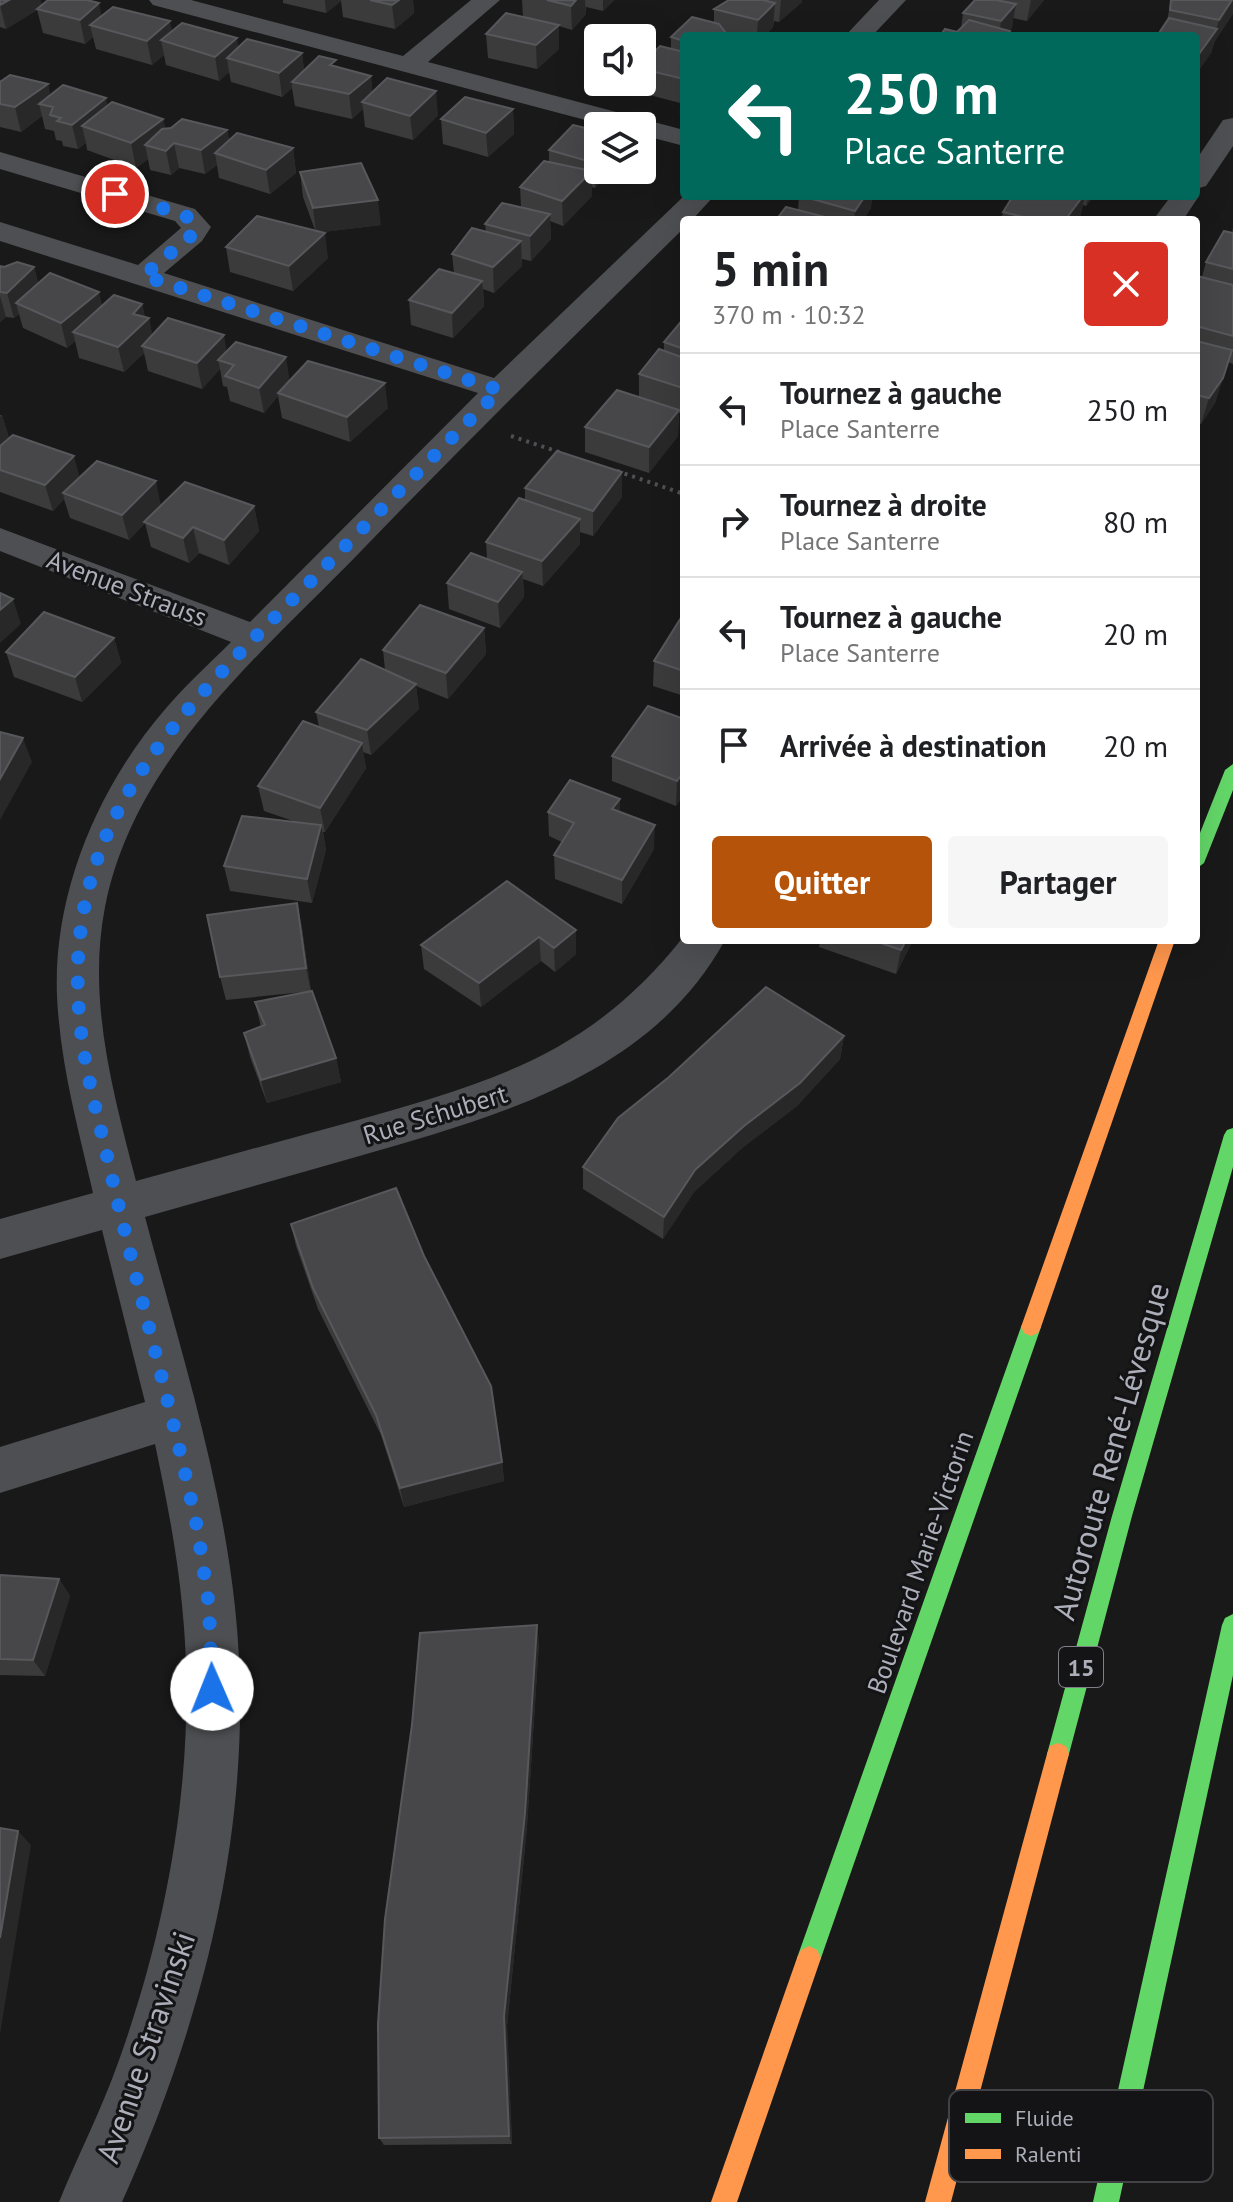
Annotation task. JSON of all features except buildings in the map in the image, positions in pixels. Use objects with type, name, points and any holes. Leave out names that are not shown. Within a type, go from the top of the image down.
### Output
[{"type":"main road","points":[[1200,853],[1233,770]]},
{"type":"main road","name":"Boulevard Marie-Victorin","points":[[724,2202],[1166,944]]},
{"type":"main road","name":"Autoroute René-Lévesque","points":[[968,2090],[1126,1501],[1233,1135]]},
{"type":"main road","points":[[1131,2090],[1233,1625]]},
{"type":"main road","name":"Autoroute René-Lévesque","points":[[938,2202],[949,2161]]},
{"type":"main road","points":[[1106,2202],[1110,2182]]},
{"type":"street","points":[[162,0],[588,112]]},
{"type":"street","points":[[408,65],[487,0]]},
{"type":"street","points":[[862,32],[893,0]]},
{"type":"street","points":[[1200,174],[1233,126]]},
{"type":"street","points":[[656,130],[680,137]]},
{"type":"street","points":[[0,160],[172,211],[193,221],[196,227],[192,235],[143,276]]},
{"type":"street","name":"Avenue Stravinski","points":[[90,2202],[142,2077],[186,1937],[206,1803],[213,1666],[209,1606],[198,1532],[92,1099],[81,1028],[78,964],[86,904],[103,845],[141,768],[181,715],[254,637],[500,390],[696,200]]},
{"type":"street","points":[[0,231],[500,390]]},
{"type":"street","name":"Avenue Strauss","points":[[0,539],[254,637]]},
{"type":"street","name":"Rue Schubert","points":[[118,1206],[457,1110],[528,1086],[610,1040],[674,981],[701,944]]},
{"type":"street","points":[[0,1239],[118,1206]]},
{"type":"street","points":[[0,1470],[172,1416]]},
{"type":"path","points":[[498,432],[570,456]]},
{"type":"path","points":[[613,470],[680,493]]},
{"type":"traffic: fast","points":[[1200,853],[1233,770]]},
{"type":"traffic: fast","points":[[1058,1754],[1122,1516],[1233,1135]]},
{"type":"traffic: fast","points":[[809,1958],[1031,1327]]},
{"type":"traffic: fast","points":[[1131,2090],[1233,1625]]},
{"type":"traffic: fast","points":[[1106,2202],[1110,2182]]},
{"type":"traffic: slow","points":[[1031,1327],[1166,944]]},
{"type":"traffic: slow","points":[[968,2090],[1058,1754]]},
{"type":"traffic: slow","points":[[724,2202],[809,1958]]},
{"type":"traffic: slow","points":[[938,2202],[949,2161]]},
{"type":"route","points":[[115,194],[185,215],[196,227],[192,235],[143,276],[500,390],[181,715],[141,768],[126,794],[103,845],[86,904],[80,937],[78,995],[86,1063],[92,1099],[198,1532],[209,1606],[212,1689]]}]
